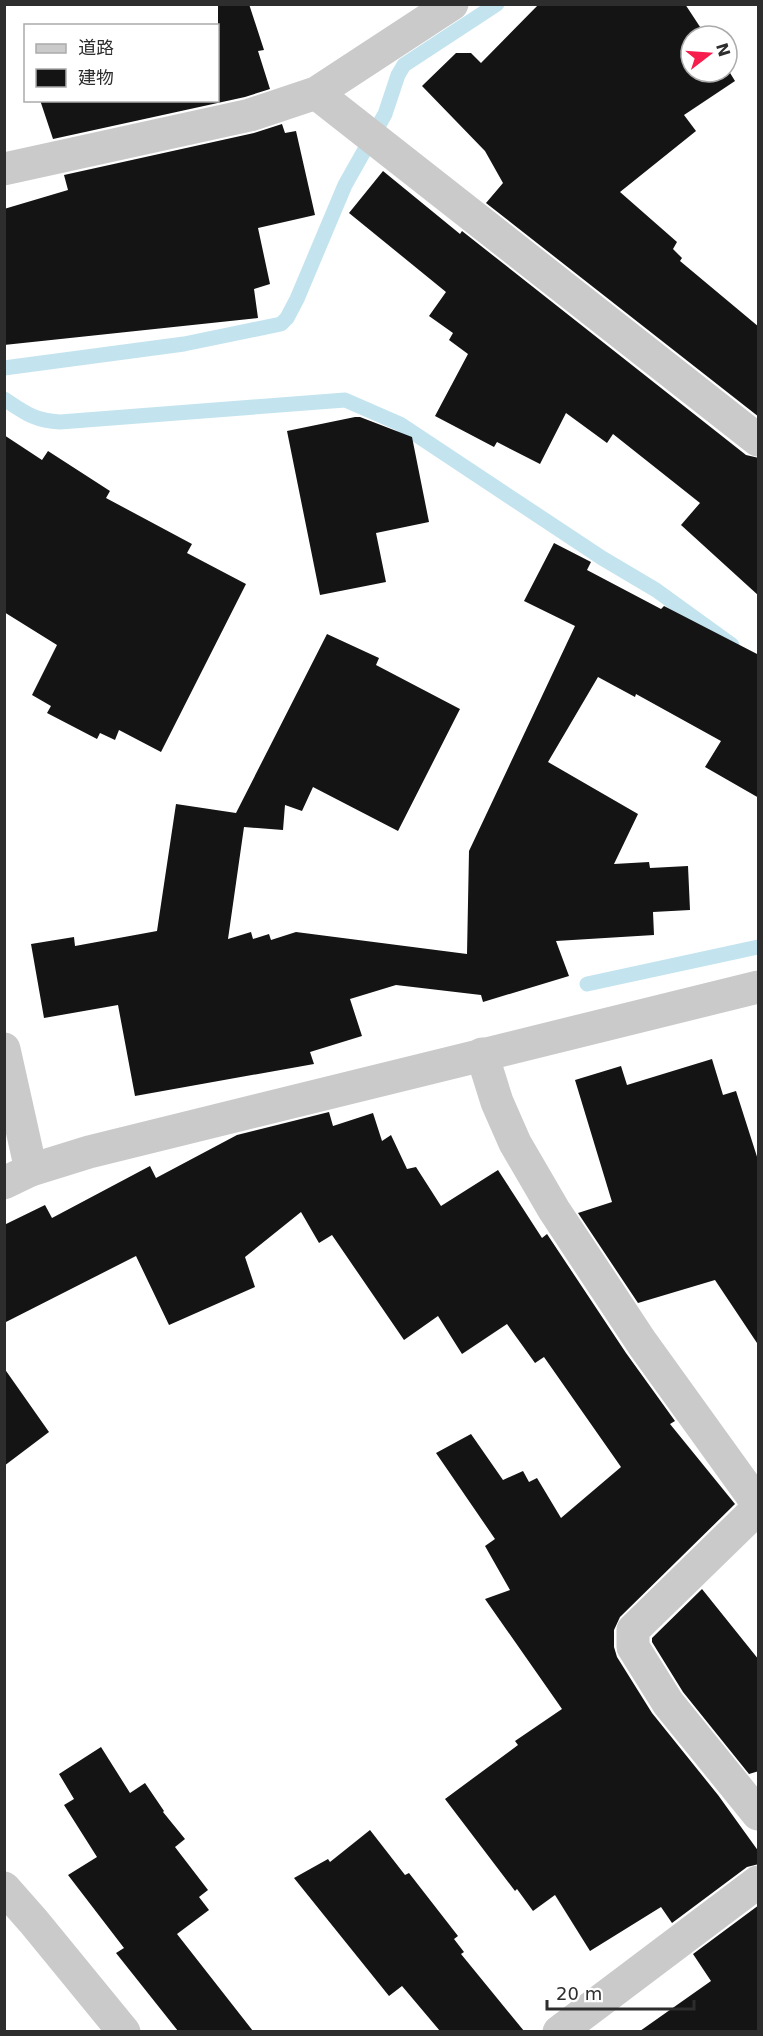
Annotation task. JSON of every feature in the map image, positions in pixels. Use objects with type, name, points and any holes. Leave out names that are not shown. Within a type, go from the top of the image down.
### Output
[{"type":"street","points":[[4,169],[250,115],[316,93],[452,4]]},
{"type":"street","points":[[316,93],[759,440]]},
{"type":"street","points":[[4,1049],[18,1177],[88,1152],[759,987]]},
{"type":"street","points":[[482,1054],[497,1102],[515,1143],[554,1210],[642,1343],[759,1504]]},
{"type":"street","points":[[759,1508],[633,1630],[633,1647],[668,1703],[759,1814]]},
{"type":"street","points":[[559,2031],[759,1882]]},
{"type":"street","points":[[4,1888],[124,2031]]},
{"type":"building","points":[[218,4],[249,4],[264,50],[258,51],[270,89],[245,97],[53,139],[41,102],[219,102]]},
{"type":"building","points":[[539,4],[685,4],[698,24],[679,24],[679,84],[730,84],[684,115],[696,131],[620,192],[677,242],[673,249],[682,258],[680,261],[759,327],[759,417],[486,203],[503,183],[485,151],[422,86],[456,53],[471,53],[481,63]]},
{"type":"building","points":[[282,124],[285,133],[296,131],[315,215],[258,228],[270,284],[254,289],[258,318],[4,345],[4,209],[68,190],[64,175],[254,133]]},
{"type":"building","points":[[383,171],[460,234],[462,231],[746,455],[759,458],[759,596],[681,525],[700,503],[613,434],[607,443],[566,413],[540,464],[497,442],[494,447],[435,416],[468,354],[449,340],[453,333],[429,316],[446,292],[349,213]]},
{"type":"building","points":[[355,417],[412,437],[429,522],[376,533],[386,582],[320,595],[287,431]]},
{"type":"building","points":[[4,435],[42,460],[48,451],[110,491],[106,498],[192,544],[187,553],[246,584],[161,752],[119,730],[115,740],[100,733],[97,739],[47,713],[51,706],[32,695],[57,645],[4,612]]},
{"type":"building","points":[[554,543],[591,562],[587,570],[661,609],[664,606],[759,655],[759,798],[705,767],[721,741],[636,694],[635,697],[598,677],[548,762],[638,814],[614,864],[649,862],[650,868],[688,866],[690,910],[653,912],[654,935],[556,941],[569,976],[483,1002],[481,995],[396,985],[350,999],[362,1036],[310,1052],[314,1064],[135,1096],[118,1005],[44,1018],[31,944],[74,937],[75,946],[157,931],[176,804],[236,813],[327,634],[379,658],[376,665],[460,709],[398,831],[313,787],[302,811],[285,805],[283,830],[244,827],[228,939],[251,932],[253,939],[269,934],[271,940],[296,932],[467,954],[469,851],[575,626],[524,601]]},
{"type":"building","points":[[712,1059],[723,1095],[736,1091],[759,1163],[759,1346],[715,1280],[638,1303],[578,1213],[612,1202],[575,1080],[621,1066],[627,1085]]},
{"type":"building","points":[[329,1112],[333,1126],[373,1113],[382,1141],[391,1135],[407,1169],[416,1167],[441,1206],[498,1170],[542,1238],[547,1234],[626,1353],[675,1421],[670,1424],[735,1504],[620,1617],[614,1630],[614,1647],[617,1657],[652,1713],[718,1795],[759,1852],[759,1864],[747,1867],[672,1923],[661,1907],[590,1951],[555,1895],[533,1911],[445,1799],[518,1745],[515,1741],[562,1709],[485,1599],[510,1590],[485,1546],[495,1539],[436,1453],[471,1434],[503,1480],[523,1471],[529,1482],[537,1478],[561,1518],[621,1467],[544,1357],[535,1363],[507,1324],[462,1354],[438,1316],[404,1340],[332,1235],[319,1243],[301,1212],[245,1257],[255,1287],[169,1325],[136,1256],[4,1323],[4,1225],[45,1205],[52,1218],[150,1166],[156,1178],[237,1135]]},
{"type":"building","points":[[4,1368],[49,1432],[4,1466]]},
{"type":"building","points":[[702,1589],[759,1660],[759,1771],[749,1774],[683,1692],[652,1642],[652,1638]]},
{"type":"building","points":[[101,1747],[130,1793],[145,1783],[163,1812],[185,1839],[175,1847],[208,1890],[199,1897],[209,1910],[177,1934],[253,2031],[178,2031],[116,1953],[124,1948],[68,1875],[97,1857],[64,1805],[74,1799],[59,1774]]},
{"type":"building","points":[[370,1830],[405,1875],[409,1873],[458,1936],[454,1939],[464,1952],[461,1954],[524,2031],[440,2031],[402,1986],[389,1996],[294,1878],[328,1859],[330,1862]]},
{"type":"building","points":[[759,1905],[759,2031],[640,2031],[711,1981],[693,1954]]},
{"type":"waterway","points":[[4,368],[184,344],[281,324],[287,318],[297,299],[345,185],[385,114],[398,75],[404,65],[497,4]]},
{"type":"waterway","points":[[4,399],[30,415],[60,422],[345,400],[400,424],[602,558],[656,590],[732,645]]},
{"type":"waterway","points":[[587,984],[758,947]]}]
